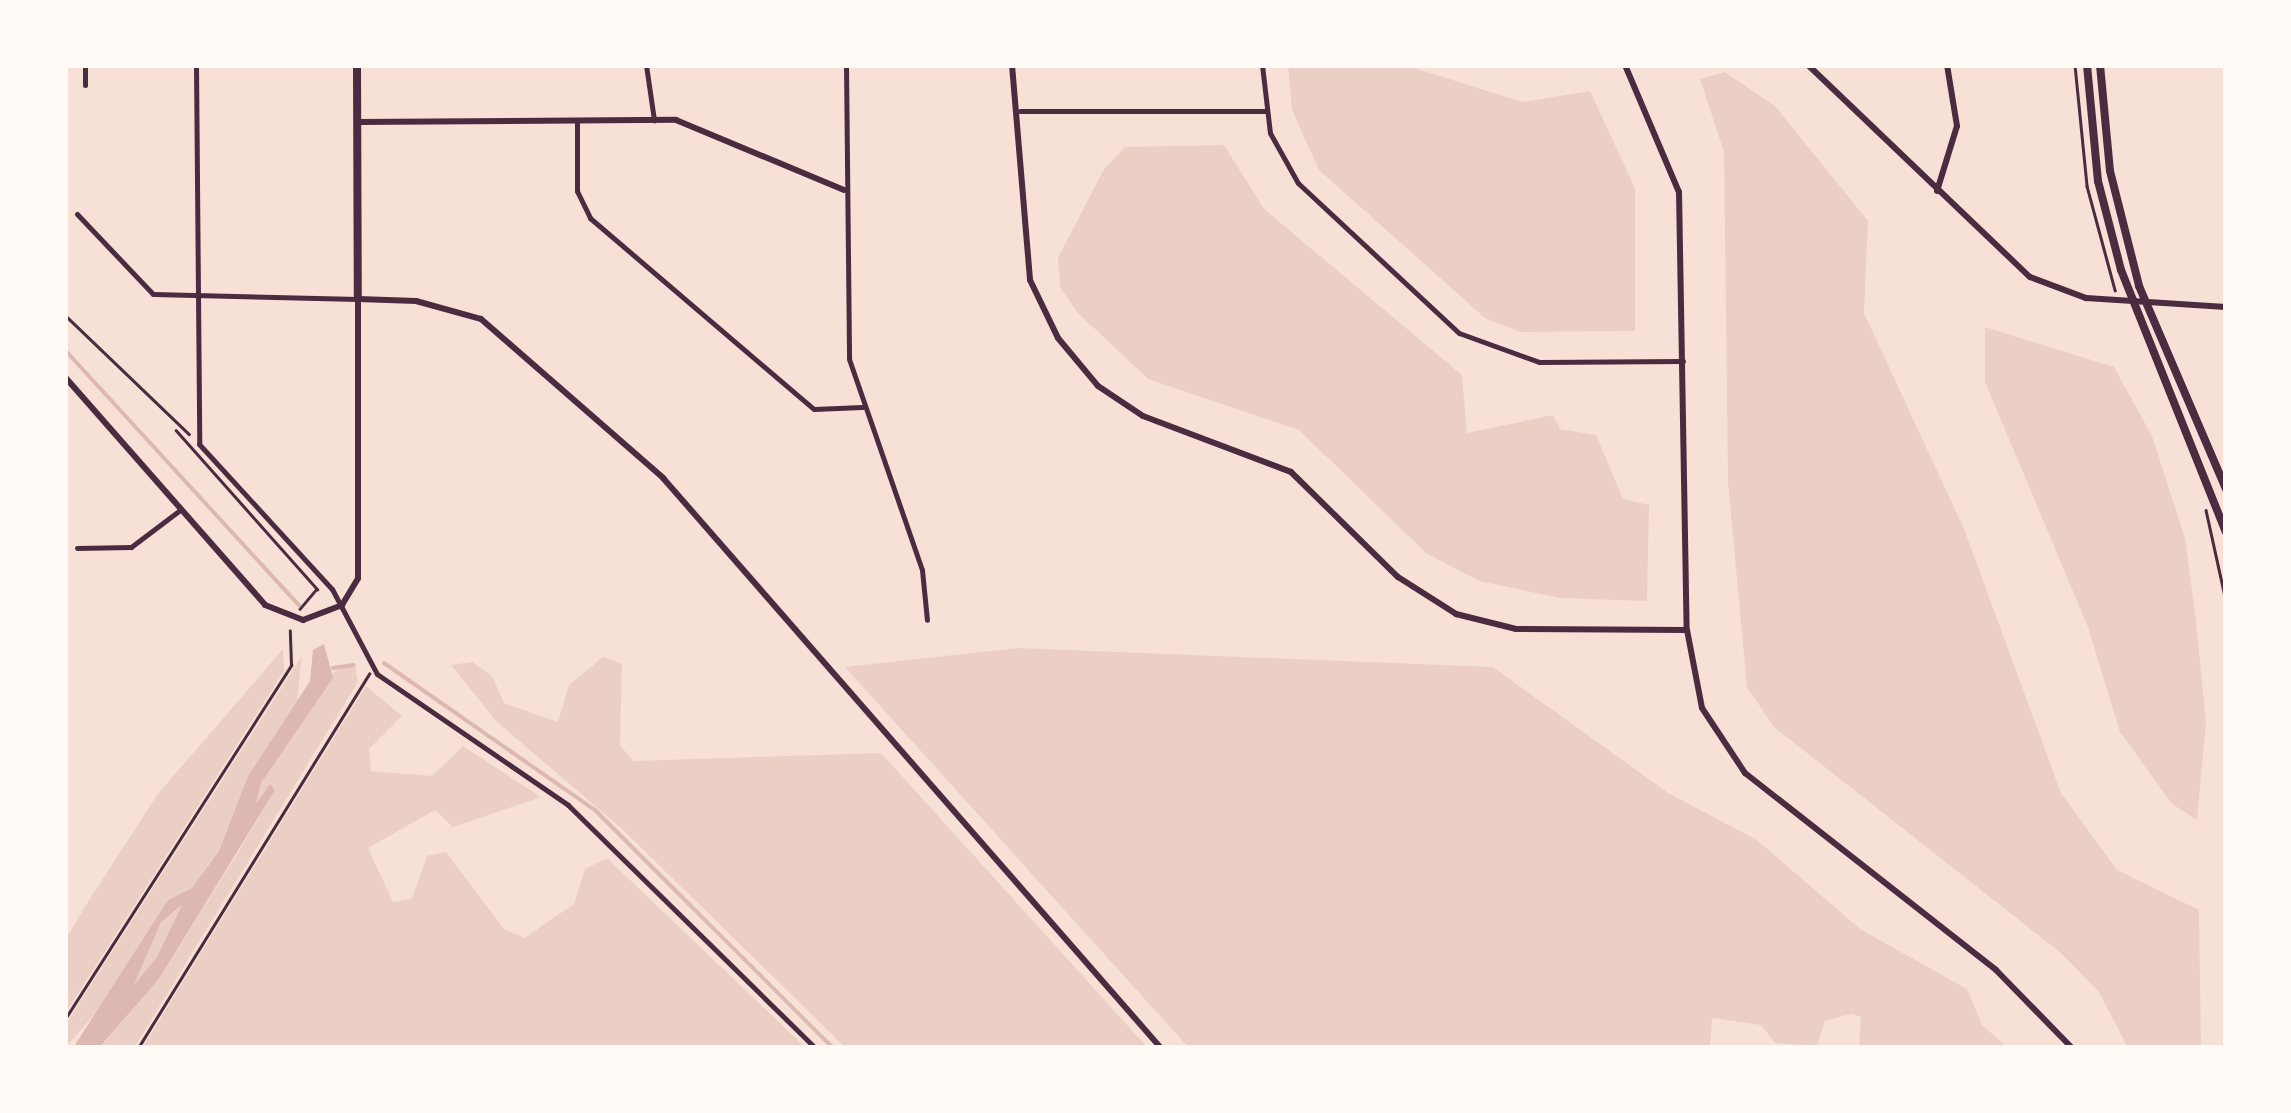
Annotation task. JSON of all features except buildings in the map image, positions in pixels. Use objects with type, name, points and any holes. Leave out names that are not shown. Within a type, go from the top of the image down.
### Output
[{"type":"main road","points":[[357,65],[358,299]]},
{"type":"main road","points":[[2086,65],[2098,181],[2132,300],[2226,532]]},
{"type":"main road","points":[[2100,65],[2110,171],[2144,300],[2226,489]]},
{"type":"street","points":[[85,65],[85,85]]},
{"type":"street","points":[[196,65],[197,436],[342,605],[373,669],[568,805],[815,1048]]},
{"type":"street","points":[[646,65],[654,120]]},
{"type":"street","points":[[846,65],[847,334],[862,407],[922,570],[927,620]]},
{"type":"street","points":[[1012,65],[1020,112],[1024,242],[1037,298],[1072,360],[1106,393],[1292,472],[1409,586],[1456,614],[1516,630],[1688,630]]},
{"type":"street","points":[[1262,65],[1264,111],[1307,193],[1472,341],[1539,362],[1682,361]]},
{"type":"street","points":[[1472,65],[1568,65]]},
{"type":"street","points":[[1625,65],[1677,176],[1688,630],[1702,708],[1745,773],[1996,970],[2072,1048]]},
{"type":"street","points":[[1808,65],[2030,278],[2086,298],[2226,307]]},
{"type":"street","points":[[1937,191],[1957,126],[1948,65]]},
{"type":"street","points":[[1020,112],[1264,111]]},
{"type":"street","points":[[358,122],[654,120],[709,128],[844,190]]},
{"type":"street","points":[[577,121],[578,191],[590,218],[814,409],[862,407]]},
{"type":"street","points":[[76,214],[147,290],[196,296],[416,301],[481,319],[664,478],[1160,1048]]},
{"type":"street","points":[[65,377],[278,616],[302,620],[342,605],[358,578],[358,299]]},
{"type":"street","points":[[346,457],[359,457]]},
{"type":"street","points":[[77,548],[131,548],[180,510]]},
{"type":"path","points":[[65,315],[176,430],[317,588],[291,612]]},
{"type":"path","points":[[176,430],[197,436]]},
{"type":"path","points":[[2205,506],[2226,601]]},
{"type":"path","points":[[65,1019],[291,665],[290,631]]},
{"type":"path","points":[[138,1048],[373,669]]},
{"type":"shaded area","points":[[1288,65],[1405,65],[1522,102],[1590,91],[1635,188],[1635,331],[1520,332],[1485,318],[1319,170],[1292,110]]},
{"type":"shaded area","points":[[1725,72],[1775,106],[1868,221],[1864,313],[1964,529],[2061,793],[2117,870],[2199,910],[2201,1048],[2128,1048],[2099,992],[2061,953],[1774,727],[1747,687],[1728,483],[1724,152],[1700,79]]},
{"type":"shaded area","points":[[1224,145],[1264,209],[1462,375],[1467,433],[1553,415],[1560,429],[1596,435],[1623,499],[1649,505],[1647,601],[1560,598],[1479,581],[1426,553],[1299,430],[1148,379],[1077,312],[1060,287],[1058,258],[1104,169],[1125,147]]},
{"type":"shaded area","points":[[1985,327],[2114,367],[2152,436],[2185,538],[2196,620],[2206,722],[2197,820],[2172,804],[2120,732],[2088,627],[1985,382]]},
{"type":"shaded area","points":[[324,644],[333,678],[261,783],[256,803],[270,784],[275,790],[159,979],[99,1048],[73,1048],[168,900],[192,888],[219,851],[248,776],[310,681],[313,650]],"holes":[[[182,905],[157,957],[134,985],[161,922]]]},
{"type":"shaded area","points":[[1019,648],[1493,667],[1668,793],[1757,840],[1860,929],[1967,989],[1982,1025],[2008,1048],[1859,1048],[1861,1017],[1851,1014],[1825,1021],[1817,1046],[1775,1043],[1761,1025],[1712,1018],[1710,1048],[1189,1048],[845,667]]},
{"type":"shaded area","points":[[283,649],[284,671],[65,1014],[65,940],[157,795]]},
{"type":"shaded area","points":[[302,656],[297,701],[248,776],[219,851],[192,888],[168,900],[115,991],[65,1048],[65,1025]]},
{"type":"shaded area","points":[[603,657],[622,664],[620,745],[633,761],[881,753],[1148,1048],[846,1048],[621,828],[497,722],[451,665],[472,662],[492,676],[504,703],[558,722],[569,685]]},
{"type":"shaded area","points":[[355,666],[358,682],[134,1048],[100,1048],[159,979],[239,851],[275,790],[270,784],[255,803],[261,783],[318,694],[336,670]]},
{"type":"shaded area","points":[[366,686],[402,716],[369,749],[371,771],[432,776],[463,746],[541,797],[453,827],[435,810],[368,848],[393,902],[412,899],[427,856],[446,852],[504,929],[524,938],[574,904],[585,869],[607,858],[806,1048],[142,1048]]},
{"type":"shaded area","points":[[183,905],[157,957],[134,985],[161,922]]},
{"type":"waterway","points":[[65,350],[299,605]]},
{"type":"waterway","points":[[384,663],[596,811],[833,1048]]},
{"type":"waterway","points":[[333,668],[354,665]]}]
